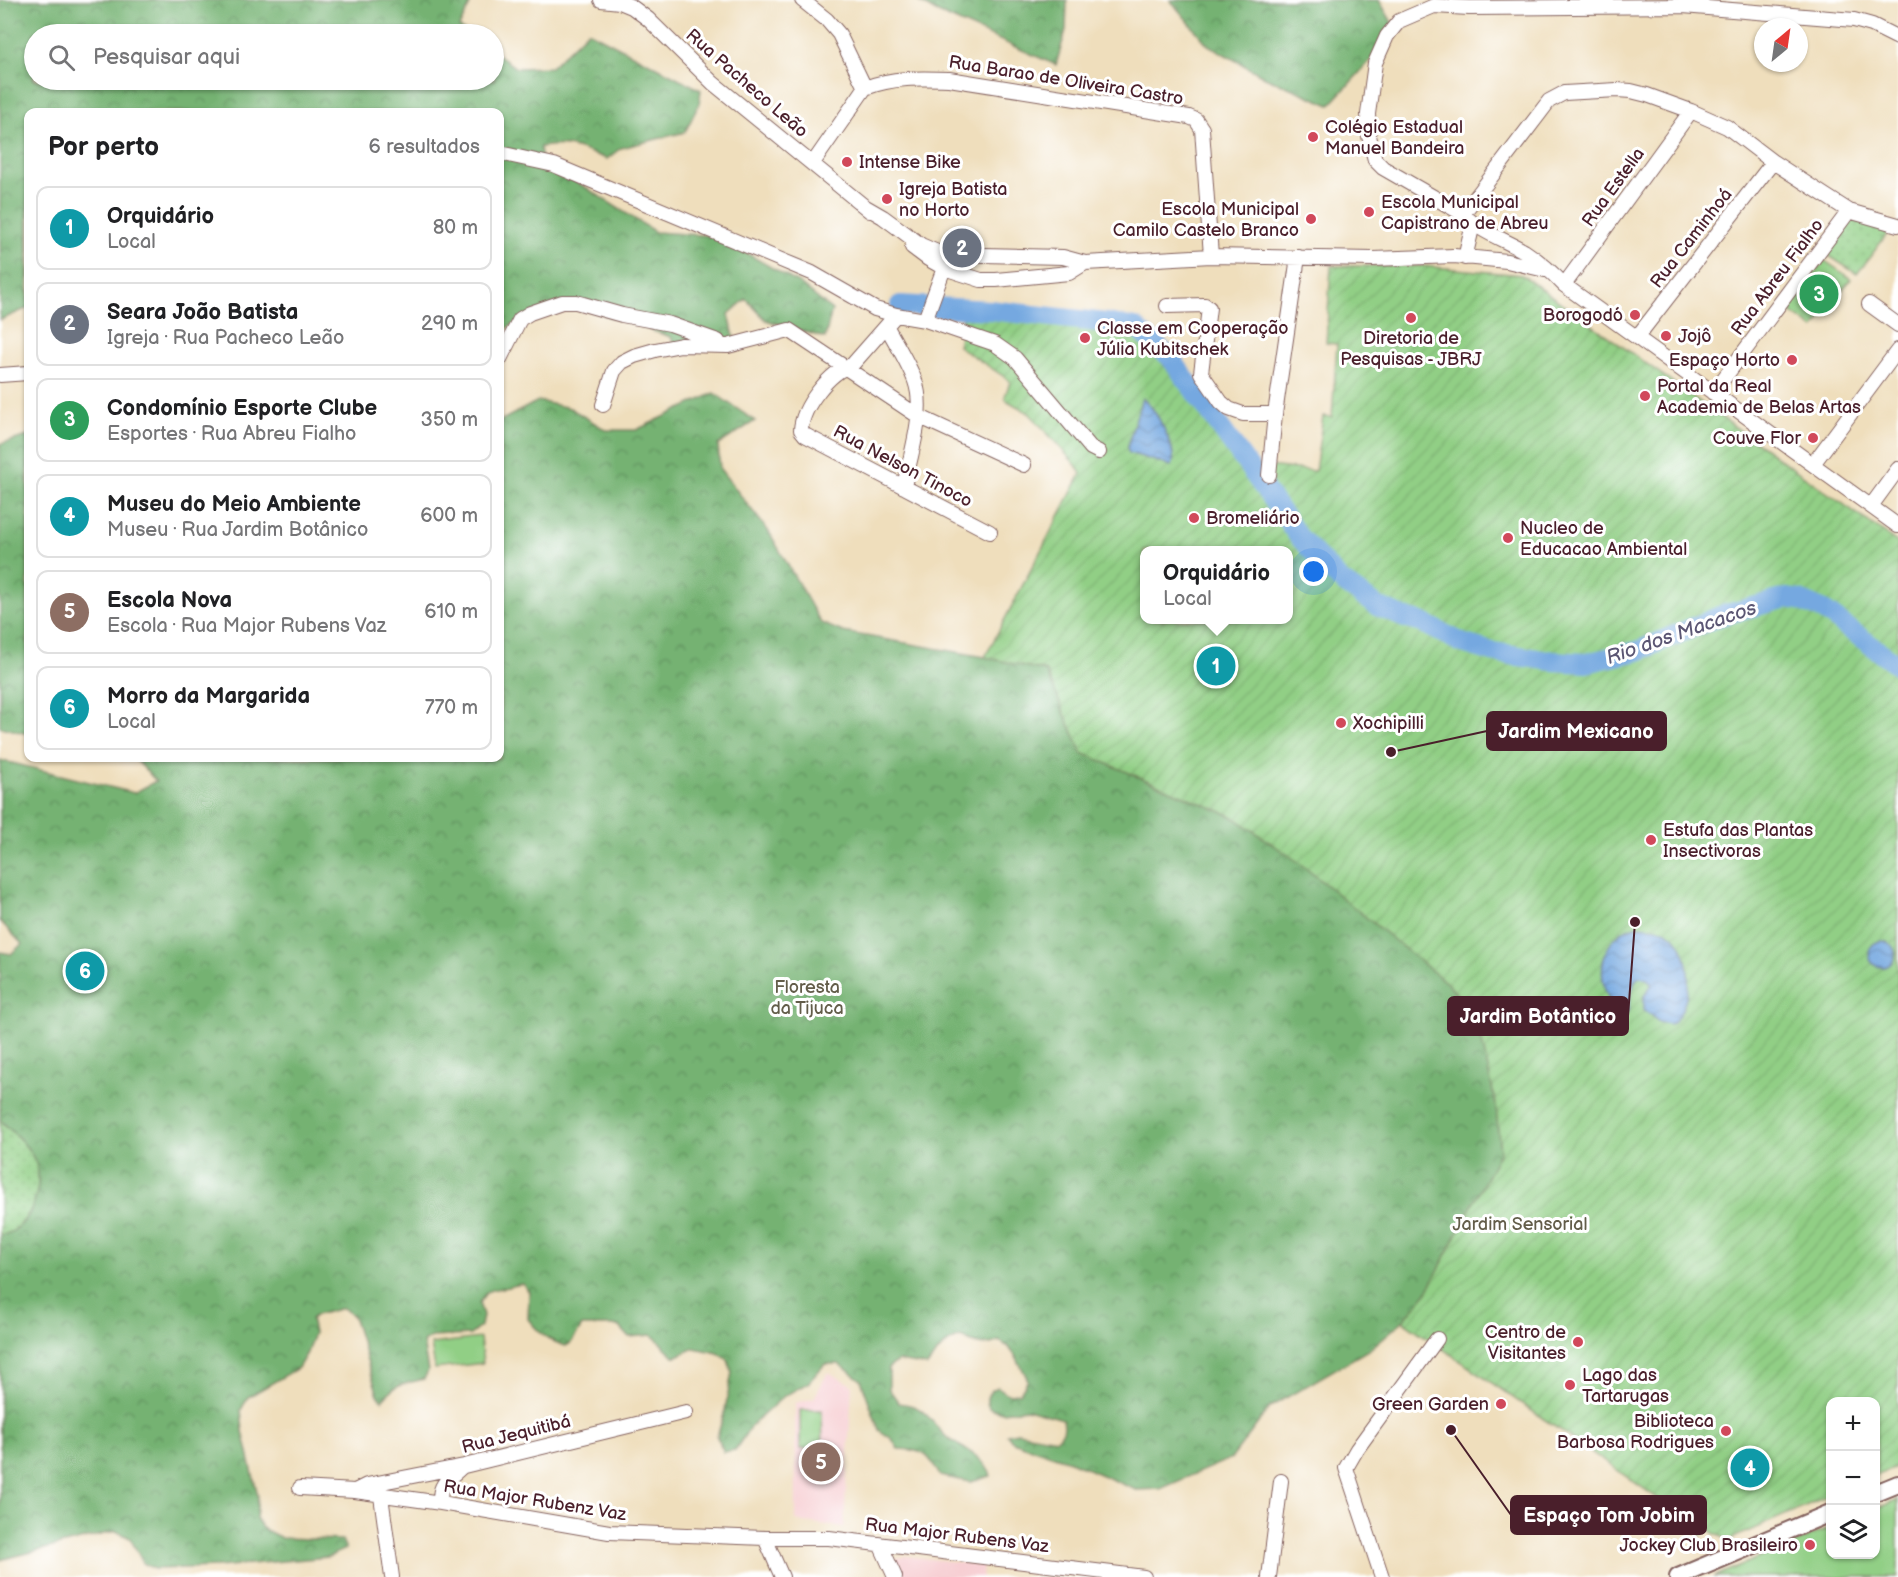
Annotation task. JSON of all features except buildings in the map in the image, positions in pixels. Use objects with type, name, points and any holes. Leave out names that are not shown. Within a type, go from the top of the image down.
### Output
[{"type":"main road","points":[[1880,1491],[1898,1484]]},
{"type":"main road","points":[[1678,1577],[1826,1515]]},
{"type":"street","name":"Rua Pacheco Leão","points":[[601,0],[620,2],[632,7],[648,19],[713,83],[928,259],[947,269],[981,280],[1069,273],[1085,263]]},
{"type":"street","points":[[801,0],[827,20],[839,34],[865,88],[813,163]]},
{"type":"street","points":[[1898,38],[1872,25],[1854,20],[1717,8],[1434,6],[1399,21],[1383,44],[1375,63],[1368,114],[1369,136],[1376,160],[1383,168],[1526,252],[1551,271],[1564,285],[1898,526]]},
{"type":"street","name":"Rua Barao de Oliveira Castro","points":[[865,88],[890,80],[949,78],[1196,120],[1202,129],[1211,256]]},
{"type":"street","points":[[1465,258],[1468,219],[1539,112],[1549,101],[1564,93],[1631,91],[1691,111],[1727,127],[1773,162],[1849,211],[1898,225]]},
{"type":"street","name":"Rua Estella","points":[[1564,285],[1691,111]]},
{"type":"street","points":[[504,154],[554,165],[812,273],[875,309],[925,320],[995,344],[1015,358],[1091,448],[1099,452]]},
{"type":"street","name":"Rua Caminhoá","points":[[1637,336],[1773,162]]},
{"type":"street","name":"Rua Pacheco Leão","points":[[864,206],[883,216],[921,245],[942,254],[963,256],[1063,257],[1085,263],[1211,256],[1373,259],[1454,256],[1507,261],[1551,271]]},
{"type":"street","name":"Rua Abreu Fialho","points":[[1713,393],[1849,211]]},
{"type":"street","points":[[992,255],[986,270],[996,280]]},
{"type":"street","points":[[925,320],[947,269],[963,256]]},
{"type":"street","points":[[1269,475],[1275,414],[1298,257]]},
{"type":"street","points":[[504,351],[520,319],[530,313],[562,302],[576,302],[622,315],[670,324],[728,346]]},
{"type":"street","points":[[1869,304],[1898,325]]},
{"type":"street","points":[[1167,306],[1205,306],[1209,308],[1201,373],[1221,402],[1236,413],[1275,414]]},
{"type":"street","points":[[843,367],[852,365],[896,315]]},
{"type":"street","points":[[887,327],[915,381],[919,397],[918,416],[904,487]]},
{"type":"street","points":[[603,405],[614,371],[622,362],[634,357],[681,345],[728,346],[789,330],[918,416],[1024,465]]},
{"type":"street","points":[[1813,464],[1898,350]]},
{"type":"street","name":"Rua Nelson Tinoco","points":[[843,367],[831,377],[815,397],[801,422],[801,430],[805,435],[990,532]]},
{"type":"street","points":[[0,375],[24,373]]},
{"type":"street","points":[[1871,506],[1898,469]]},
{"type":"street","points":[[1382,1577],[1346,1468],[1357,1449],[1437,1339]]},
{"type":"street","name":"Rua Jequitibá","points":[[355,1491],[366,1485],[464,1466],[686,1412]]},
{"type":"street","points":[[441,1503],[442,1485],[464,1466]]},
{"type":"street","points":[[1269,1577],[1281,1481]]},
{"type":"street","name":"Rua Major Rubenz Vaz","points":[[300,1488],[355,1491],[441,1503],[609,1532],[765,1538]]},
{"type":"street","points":[[381,1496],[392,1577]]},
{"type":"street","points":[[765,1538],[782,1577]]},
{"type":"street","name":"Rua Major Rubens Vaz","points":[[765,1538],[829,1538],[1144,1577]]},
{"type":"street","points":[[880,1544],[895,1577]]},
{"type":"shaded area","points":[[828,1372],[852,1385],[844,1527],[796,1521],[795,1403],[814,1398]]},
{"type":"shaded area","points":[[906,1556],[983,1565],[982,1577],[901,1577],[894,1559]]},
{"type":"green space","points":[[0,0],[464,0],[470,5],[460,24],[24,24],[24,90],[504,90],[504,59],[516,68],[551,67],[588,31],[701,90],[699,104],[685,132],[621,148],[607,159],[567,146],[540,147],[542,162],[655,232],[717,236],[800,284],[832,310],[825,338],[766,320],[746,299],[729,314],[735,342],[677,353],[671,337],[569,303],[535,312],[504,330],[504,108],[24,108],[24,310],[0,320]]},
{"type":"green space","points":[[916,0],[1067,0],[1066,30],[1056,65],[936,12]]},
{"type":"green space","points":[[1170,0],[1379,0],[1393,24],[1379,51],[1330,105],[1265,77],[1208,45]]},
{"type":"green space","points":[[1852,220],[1891,229],[1857,274],[1826,254]]},
{"type":"green space","points":[[1824,260],[1851,279],[1814,329],[1788,310]]},
{"type":"green space","name":"Jardim Sensorial","points":[[1331,266],[1423,266],[1522,275],[1898,543],[1898,1467],[1880,1474],[1880,1397],[1826,1397],[1826,1497],[1729,1540],[1713,1533],[1710,1529],[1700,1536],[1680,1514],[1403,1321],[1426,1294],[1500,1152],[1496,1105],[1481,1037],[1468,1007],[1448,984],[1297,861],[1232,816],[1082,753],[1046,671],[985,657],[1081,474],[1076,465],[1029,413],[1006,400],[1009,380],[958,346],[964,313],[1050,320],[1138,331],[1239,463],[1315,471],[1323,416],[1332,417],[1337,344],[1326,343]]},
{"type":"green space","name":"Floresta da Tijuca","points":[[714,393],[755,421],[718,445],[720,469],[769,532],[821,623],[843,632],[985,657],[1046,671],[1082,753],[1232,816],[1297,861],[1448,984],[1468,1007],[1481,1037],[1496,1105],[1500,1152],[1426,1294],[1403,1321],[1370,1349],[1270,1407],[1232,1458],[1160,1489],[1136,1490],[1072,1462],[1013,1442],[1007,1434],[1017,1432],[1057,1439],[1063,1430],[1064,1422],[1063,1419],[1027,1409],[1002,1412],[989,1408],[987,1398],[992,1391],[998,1387],[1008,1394],[1020,1393],[1028,1380],[1013,1353],[999,1341],[980,1344],[961,1337],[942,1348],[927,1366],[899,1361],[889,1367],[889,1389],[899,1403],[921,1410],[946,1437],[974,1455],[988,1469],[991,1476],[971,1482],[940,1476],[925,1455],[920,1452],[898,1449],[892,1439],[879,1430],[861,1380],[839,1364],[825,1364],[808,1383],[784,1396],[751,1426],[735,1450],[724,1452],[717,1437],[732,1372],[728,1360],[718,1353],[694,1348],[675,1357],[652,1335],[629,1337],[619,1326],[582,1326],[571,1343],[566,1346],[554,1342],[544,1336],[528,1319],[529,1292],[523,1284],[520,1284],[486,1293],[479,1303],[483,1315],[481,1326],[470,1335],[431,1337],[423,1342],[428,1371],[424,1379],[396,1387],[382,1400],[378,1395],[353,1316],[343,1308],[316,1315],[311,1319],[314,1333],[307,1353],[298,1368],[248,1397],[241,1410],[243,1431],[258,1496],[256,1518],[262,1528],[281,1538],[342,1540],[346,1549],[328,1557],[217,1567],[154,1569],[143,1563],[130,1538],[116,1531],[0,1560],[0,1235],[10,1233],[26,1218],[36,1196],[38,1173],[36,1163],[29,1151],[0,1120],[0,952],[11,954],[22,944],[0,921],[0,760],[134,793],[156,781],[138,762],[504,762],[504,419],[538,401],[570,408],[606,430],[636,430]]},
{"type":"green space","points":[[24,437],[24,733],[0,727],[0,444]]},
{"type":"green space","points":[[0,1120],[29,1151],[36,1163],[38,1184],[32,1208],[26,1218],[10,1233],[0,1235]]},
{"type":"green space","points":[[480,1338],[483,1363],[435,1369],[431,1344]]},
{"type":"green space","points":[[800,1410],[822,1410],[823,1450],[800,1449]]},
{"type":"green space","name":"Jockey Club Brasileiro","points":[[1898,1499],[1898,1577],[1713,1577],[1826,1530],[1826,1559],[1880,1559],[1880,1507]]},
{"type":"water","points":[[1142,398],[1159,419],[1169,441],[1172,466],[1129,453],[1127,448]]},
{"type":"water","points":[[1636,926],[1668,932],[1679,943],[1684,954],[1688,980],[1687,994],[1678,1017],[1670,1024],[1659,1022],[1644,1010],[1644,996],[1651,986],[1646,978],[1639,977],[1636,981],[1628,1011],[1622,1016],[1608,997],[1604,986],[1603,964],[1611,943],[1625,930]]},
{"type":"water","points":[[1882,941],[1891,945],[1895,954],[1891,963],[1882,967],[1873,963],[1869,954],[1873,945]]},
{"type":"waterway","name":"Rio dos Macacos","points":[[900,305],[990,310],[1136,328],[1170,357],[1299,537],[1341,581],[1377,606],[1423,623],[1462,643],[1492,652],[1553,661],[1586,663],[1638,651],[1720,616],[1786,598],[1800,600],[1826,612],[1898,665]]},
{"type":"place","name":"Colégio Estadual Manuel Bandeira","points":[[1313,137]]},
{"type":"place","name":"Intense Bike","points":[[847,162]]},
{"type":"place","name":"Igreja Batista no Horto","points":[[887,199]]},
{"type":"place","name":"Escola Municipal Capistrano de Abreu","points":[[1369,212]]},
{"type":"place","name":"Escola Municipal Camilo Castelo Branco","points":[[1311,219]]},
{"type":"place","name":"Seara João Batista","points":[[962,248]]},
{"type":"place","name":"Condomínio Esporte Clube","points":[[1819,294]]},
{"type":"place","name":"Borogodó","points":[[1635,315]]},
{"type":"place","name":"Diretoria de Pesquisas - JBRJ","points":[[1411,318]]},
{"type":"place","name":"Jojô","points":[[1666,336]]},
{"type":"place","name":"Classe em Cooperação Júlia Kubitschek","points":[[1085,338]]},
{"type":"place","name":"Espaço Horto","points":[[1792,360]]},
{"type":"place","name":"Portal da Real Academia de Belas Artas","points":[[1645,396]]},
{"type":"place","name":"Couve Flor","points":[[1813,438]]},
{"type":"place","name":"Bromeliário","points":[[1194,518]]},
{"type":"place","name":"Nucleo de Educacao Ambiental","points":[[1508,538]]},
{"type":"place","name":"Orquidário","points":[[1216,666]]},
{"type":"place","name":"Xochipilli","points":[[1341,723]]},
{"type":"place","name":"Jardim Mexicano","points":[[1391,752]]},
{"type":"place","name":"Estufa das Plantas Insectivoras","points":[[1651,840]]},
{"type":"place","name":"Jardim Botântico","points":[[1635,922]]},
{"type":"place","name":"Morro da Margarida","points":[[85,971]]},
{"type":"place","name":"Centro de Visitantes","points":[[1578,1342]]},
{"type":"place","name":"Lago das Tartarugas","points":[[1570,1385]]},
{"type":"place","name":"Green Garden","points":[[1501,1404]]},
{"type":"place","name":"Espaço Tom Jobim","points":[[1451,1430]]},
{"type":"place","name":"Biblioteca Barbosa Rodrigues","points":[[1726,1431]]},
{"type":"place","name":"Escola Nova","points":[[821,1462]]},
{"type":"place","name":"Museu do Meio Ambiente","points":[[1750,1468]]},
{"type":"place","name":"Jockey Club Brasileiro","points":[[1810,1545]]}]
